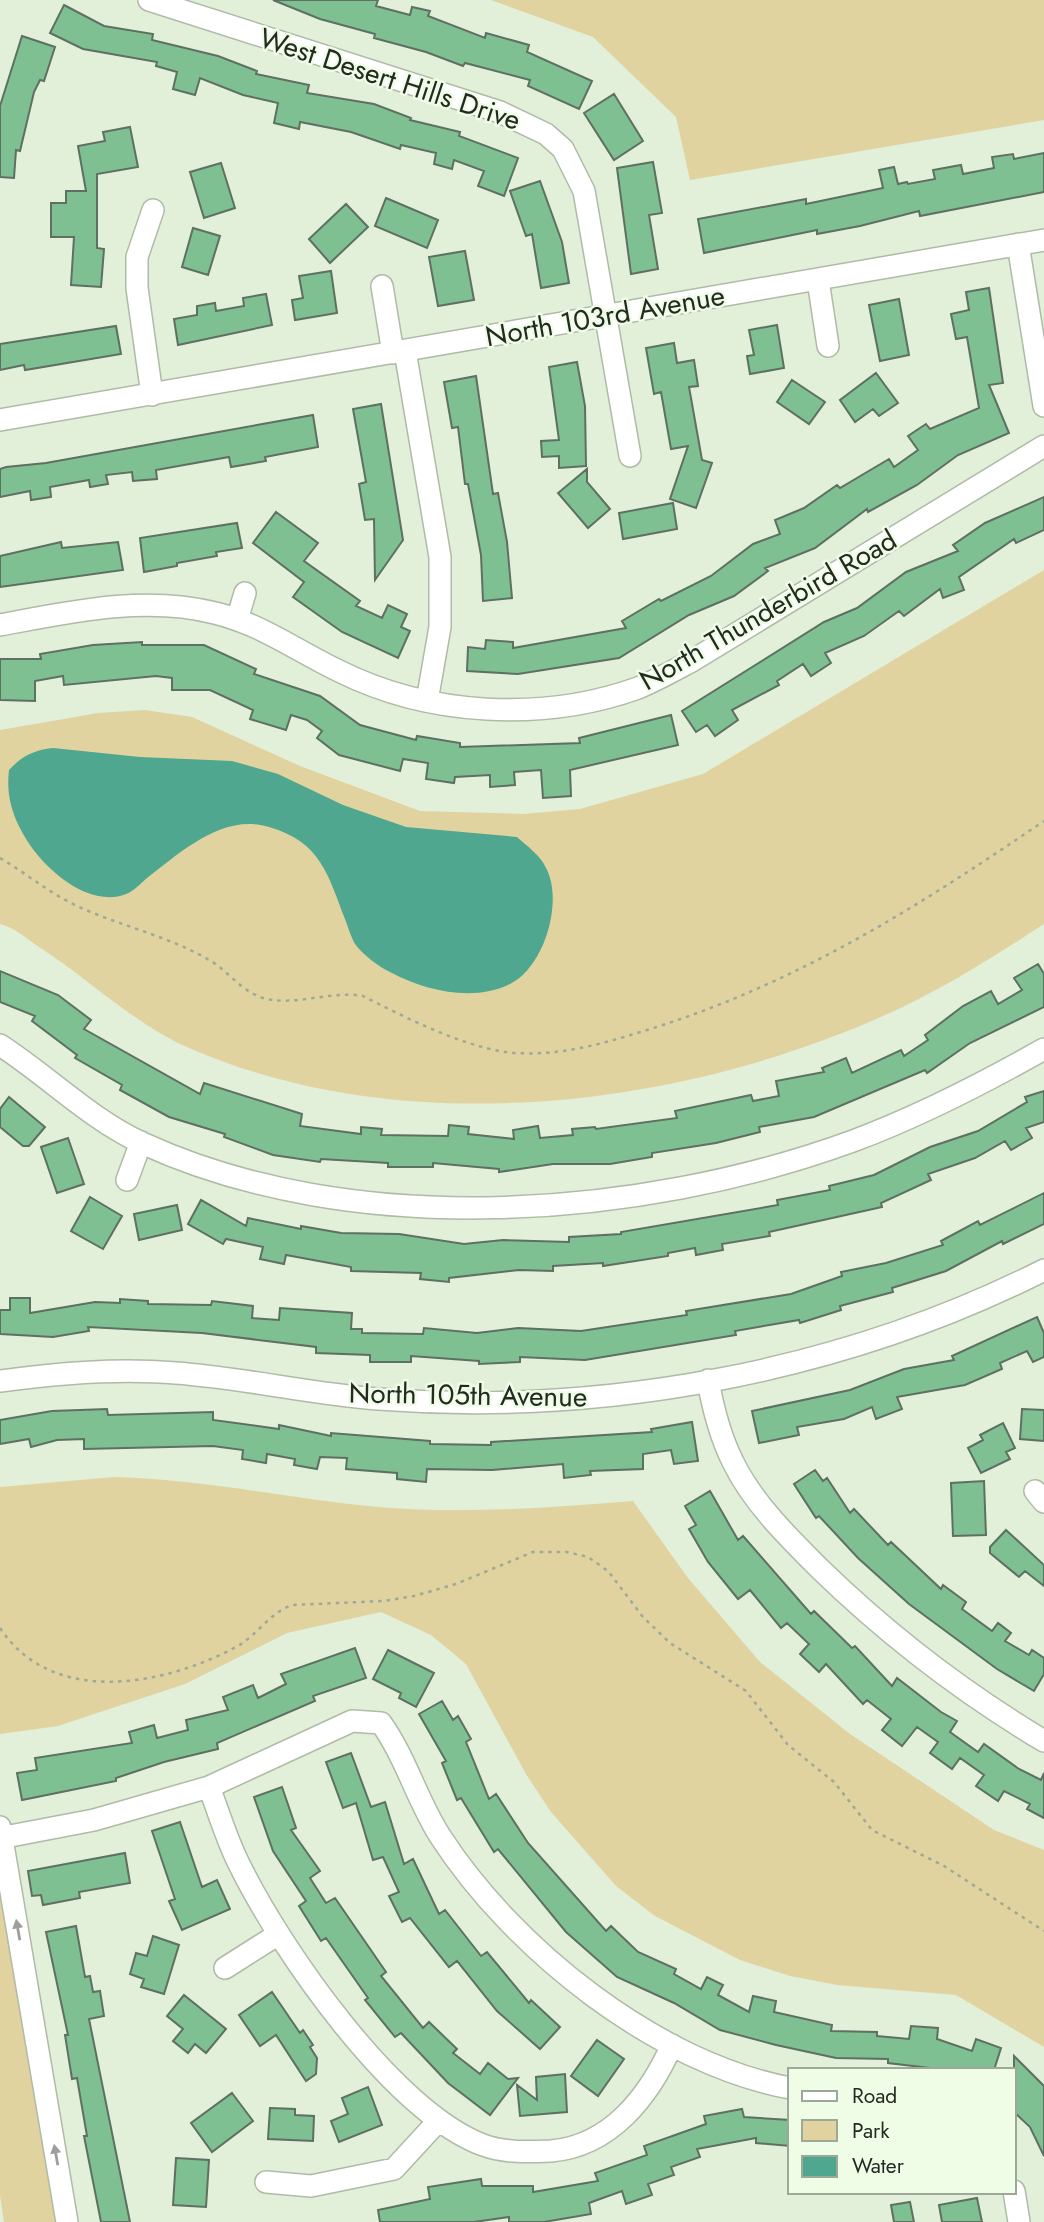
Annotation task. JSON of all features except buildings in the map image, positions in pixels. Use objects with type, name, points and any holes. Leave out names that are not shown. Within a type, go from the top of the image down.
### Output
[{"type":"street","name":"West Desert Hills Drive","points":[[149,0],[500,112],[546,134],[563,149],[584,191],[630,456]]},
{"type":"street","points":[[152,395],[137,288],[137,257],[153,210]]},
{"type":"street","name":"North 103rd Avenue","points":[[0,421],[1044,240]]},
{"type":"street","points":[[1018,244],[1044,406]]},
{"type":"street","points":[[818,280],[828,346]]},
{"type":"street","points":[[382,286],[399,352],[440,570],[440,627],[427,701]]},
{"type":"street","name":"North Thunderbird Road","points":[[0,625],[93,608],[145,606],[214,612],[259,627],[371,686],[427,701],[485,709],[532,710],[576,704],[638,688],[690,662],[1044,446]]},
{"type":"street","points":[[237,620],[245,593]]},
{"type":"street","points":[[0,1045],[75,1101],[141,1142],[242,1179],[340,1198],[463,1206],[594,1200],[712,1181],[850,1142],[933,1108],[1044,1049]]},
{"type":"street","points":[[127,1180],[141,1142]]},
{"type":"street","name":"North 105th Avenue","points":[[0,1381],[121,1370],[177,1373],[378,1399],[573,1402],[708,1381],[799,1361],[876,1338],[983,1298],[1044,1270]]},
{"type":"street","points":[[708,1381],[732,1462],[751,1492],[794,1544],[874,1621],[913,1653],[987,1707],[1044,1741]]},
{"type":"street","points":[[67,2222],[1,1834],[94,1820],[209,1787],[352,1721],[382,1723],[399,1748],[419,1797],[440,1836],[502,1915],[570,1980],[672,2045],[767,2083],[788,2088]]},
{"type":"street","points":[[209,1787],[239,1864],[278,1935],[349,2033],[439,2120],[483,2145],[520,2153],[562,2150],[604,2136],[634,2107],[659,2075],[672,2045]]},
{"type":"street","points":[[225,1968],[278,1935]]},
{"type":"street","points":[[266,2182],[311,2186],[394,2169],[439,2120]]},
{"type":"street","points":[[1014,2194],[1019,2222]]},
{"type":"path","points":[[0,858],[76,906],[161,938],[210,961],[248,992],[263,998],[279,1000],[350,994],[363,996],[478,1045],[501,1051],[530,1053],[579,1048],[623,1037],[736,999],[867,936],[1044,821]]},
{"type":"path","points":[[0,1628],[26,1654],[57,1672],[96,1681],[142,1681],[174,1674],[237,1647],[277,1612],[292,1605],[397,1599],[456,1584],[533,1552],[578,1554],[608,1571],[643,1617],[670,1643],[746,1691],[788,1745],[834,1782],[872,1830],[944,1866],[1044,1931]]},
{"type":"green space","points":[[491,0],[1044,0],[1044,120],[690,180],[676,117],[593,37]]},
{"type":"green space","points":[[1044,570],[1044,924],[931,993],[810,1045],[724,1071],[634,1090],[543,1101],[451,1103],[360,1096],[273,1077],[189,1048],[149,1027],[58,960],[0,924],[0,730],[98,713],[145,710],[192,717],[300,766],[420,811],[523,814],[580,809],[703,774]]},
{"type":"green space","points":[[114,1477],[180,1481],[410,1509],[506,1509],[633,1501],[688,1578],[760,1662],[850,1734],[994,1830],[1044,1850],[1044,2047],[956,1995],[837,1985],[790,1976],[740,1960],[655,1916],[616,1886],[551,1812],[526,1774],[466,1664],[431,1635],[381,1612],[287,1633],[185,1684],[58,1726],[0,1734],[0,1487]]},
{"type":"green space","points":[[0,1883],[59,2222],[4,2222],[0,2195]]},
{"type":"water","points":[[53,748],[140,757],[232,761],[278,774],[343,805],[406,827],[517,837],[541,859],[551,882],[553,898],[548,932],[533,964],[510,984],[466,993],[420,985],[387,971],[355,944],[327,875],[311,851],[286,833],[252,824],[235,825],[204,838],[126,894],[113,897],[88,893],[64,880],[36,853],[23,834],[11,804],[9,770],[29,754]]}]
